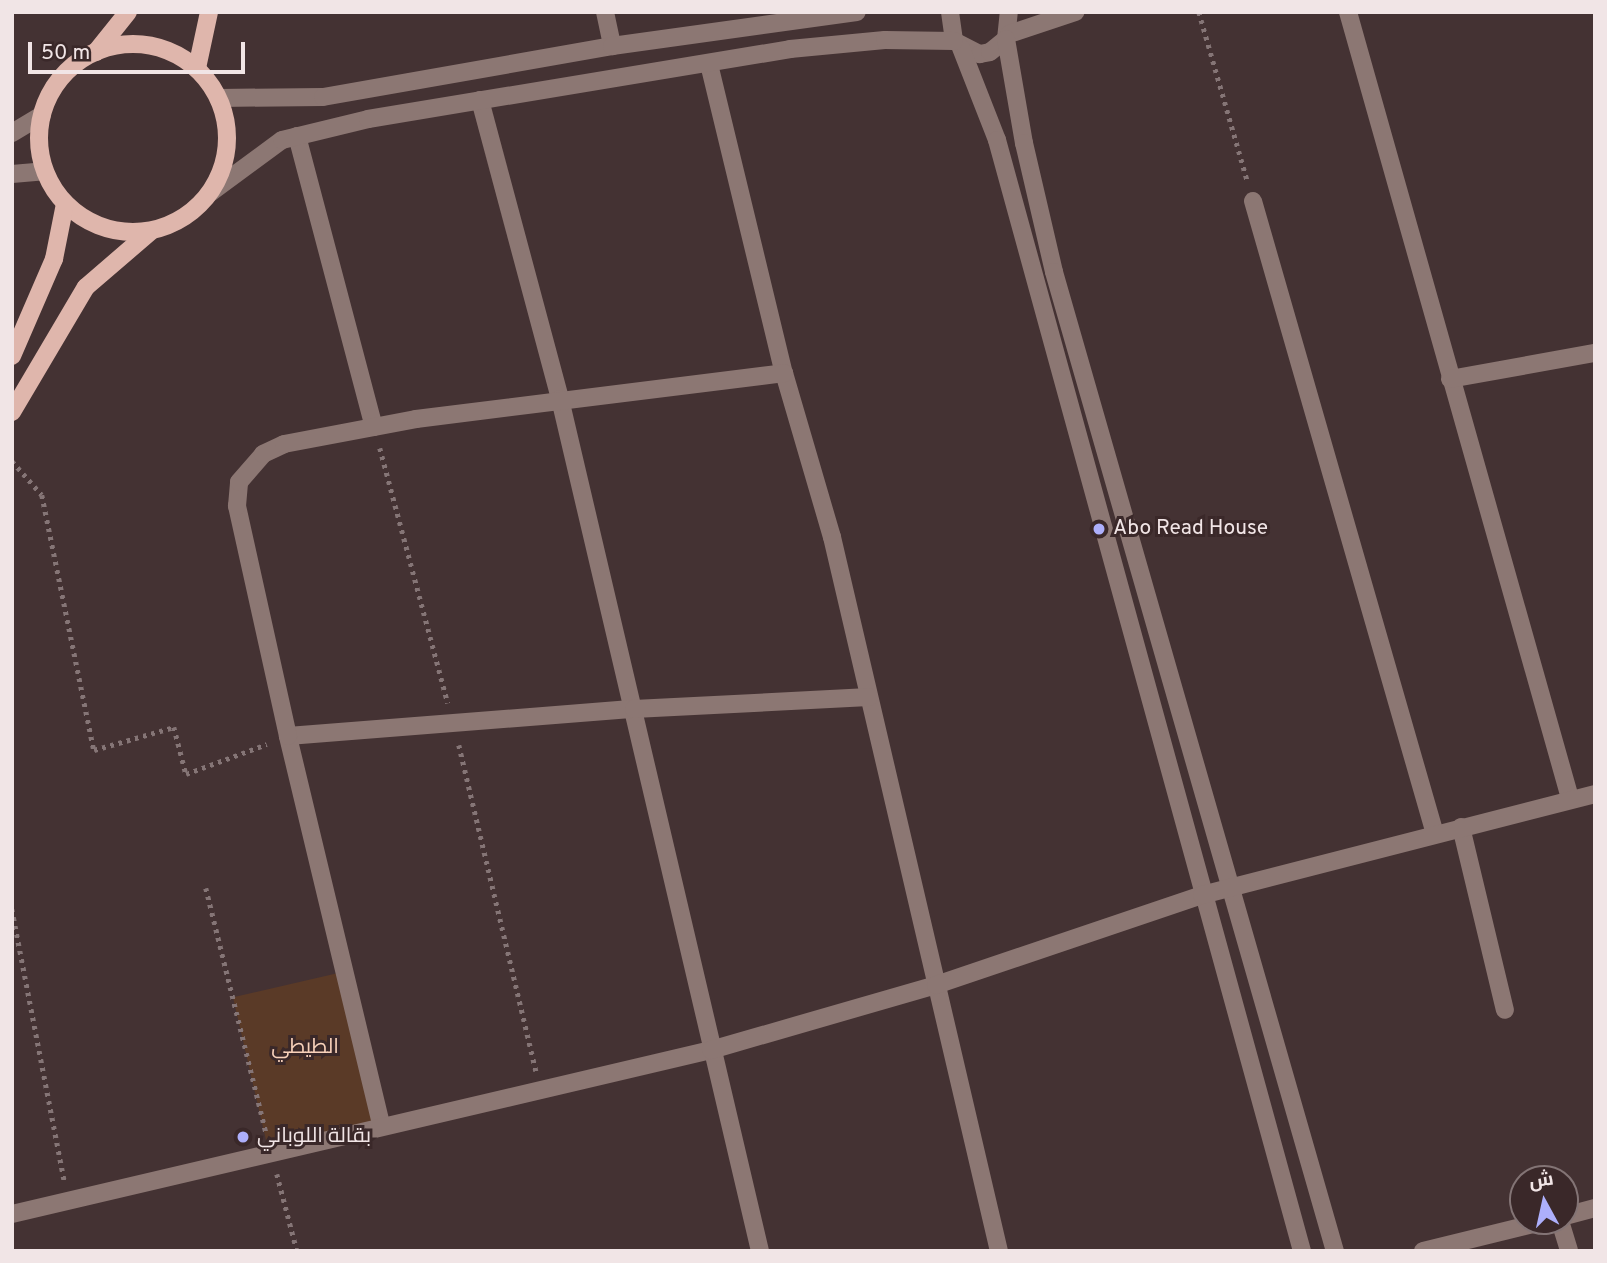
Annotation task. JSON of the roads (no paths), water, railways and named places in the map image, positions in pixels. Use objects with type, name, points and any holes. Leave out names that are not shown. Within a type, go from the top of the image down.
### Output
[{"type":"main road","points":[[128,12],[96,52],[62,77],[42,115],[39,149],[44,170],[65,204],[105,228],[151,231]]},
{"type":"main road","points":[[197,68],[209,12]]},
{"type":"main road","points":[[12,412],[86,287],[151,231],[194,211],[210,193],[228,147],[219,97],[197,68],[172,52],[147,45],[96,52]]},
{"type":"main road","points":[[12,356],[54,259],[65,204]]},
{"type":"street","points":[[605,12],[612,46]]},
{"type":"street","points":[[219,97],[323,97],[612,46],[857,12]]},
{"type":"street","points":[[950,12],[949,30],[997,140],[1301,1251]]},
{"type":"street","points":[[1009,12],[1007,37],[1024,142],[1054,272],[1335,1251]]},
{"type":"street","points":[[210,193],[267,148],[297,136],[480,100],[828,44],[957,44],[990,52],[1007,37],[1075,12]]},
{"type":"street","points":[[1348,12],[1570,798]]},
{"type":"street","points":[[709,64],[784,373],[832,537],[999,1251]]},
{"type":"street","points":[[480,100],[560,399],[760,1251]]},
{"type":"street","points":[[12,133],[42,115]]},
{"type":"street","points":[[297,136],[374,427]]},
{"type":"street","points":[[12,174],[44,170]]},
{"type":"street","points":[[1253,201],[1435,834]]},
{"type":"street","points":[[1450,379],[1595,353]]},
{"type":"street","points":[[381,1124],[288,736],[237,506],[239,482],[263,454],[284,444],[374,427],[560,399],[784,373]]},
{"type":"street","points":[[288,736],[634,709],[869,697]]},
{"type":"street","points":[[12,1214],[271,1154],[381,1124],[711,1050],[936,985],[1202,895],[1570,798],[1595,794]]},
{"type":"street","points":[[1461,827],[1505,1010]]},
{"type":"street","points":[[1423,1251],[1509,1230]]},
{"type":"place","name":"Abo Read House","points":[[1099,529]]},
{"type":"place","name":"بقالة اللوباني","points":[[243,1137]]},
{"type":"park label","name":"الطيطي","points":[[305,1048]]}]
